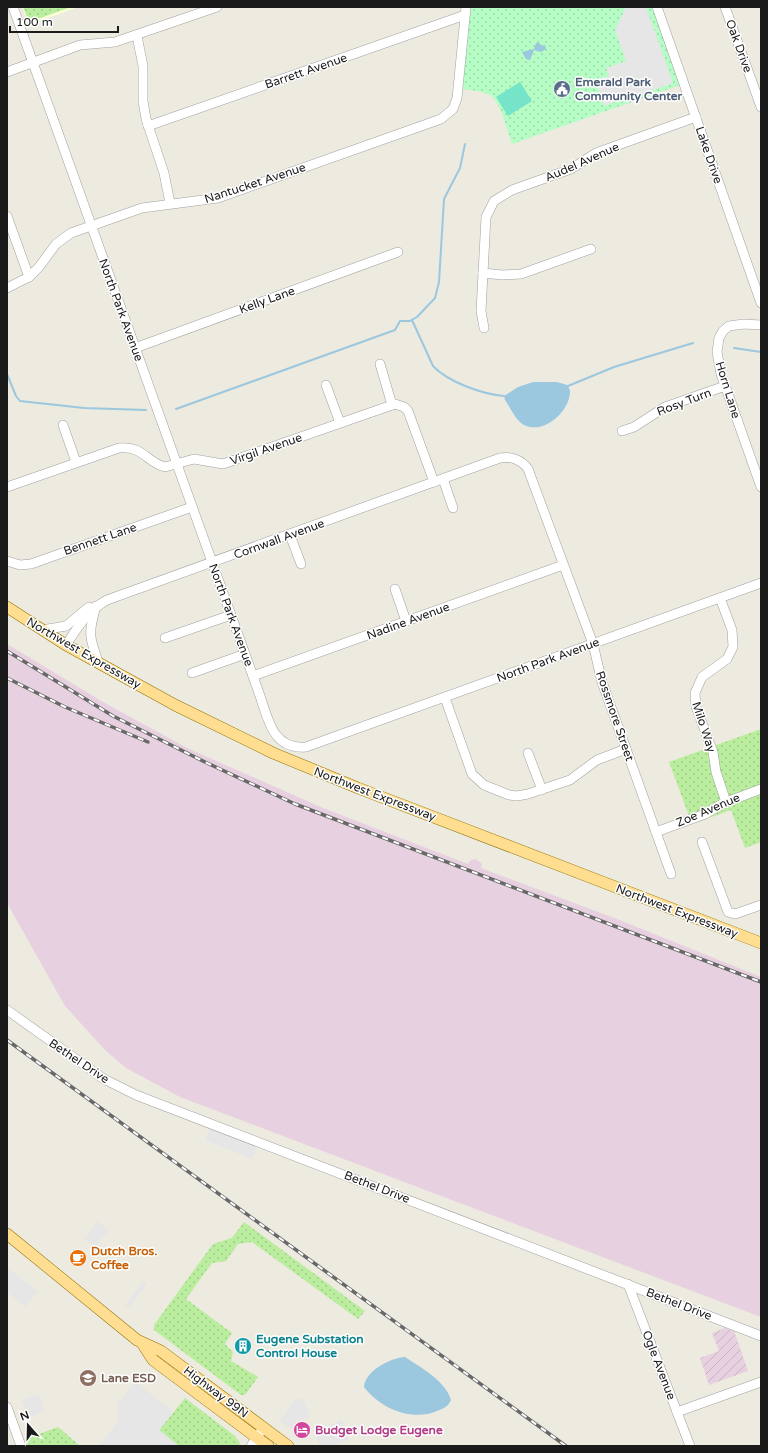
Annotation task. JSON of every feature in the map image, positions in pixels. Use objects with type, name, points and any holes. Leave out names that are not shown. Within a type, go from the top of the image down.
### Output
[{"type":"main road","name":"Northwest Expressway","points":[[7,607],[66,646],[175,705],[272,753],[358,788],[761,943]]},
{"type":"main road","name":"Highway 99N","points":[[7,1234],[83,1298],[142,1344],[153,1360],[254,1442],[268,1446]]},
{"type":"main road","name":"Highway 99N","points":[[142,1344],[160,1350],[288,1446]]},
{"type":"street","name":"North Park Avenue","points":[[13,7],[272,729],[281,741],[293,747],[310,745],[445,698],[761,583]]},
{"type":"street","points":[[7,72],[80,45],[115,42],[137,36],[216,7]]},
{"type":"street","name":"Lake Drive","points":[[657,7],[761,302]]},
{"type":"street","name":"Oak Drive","points":[[725,7],[761,107]]},
{"type":"street","name":"Nantucket Avenue","points":[[7,288],[36,272],[61,239],[91,226],[142,208],[170,203],[197,202],[218,198],[434,122],[450,113],[457,98],[466,11]]},
{"type":"street","name":"Barrett Avenue","points":[[148,126],[466,11]]},
{"type":"street","points":[[137,36],[143,62],[143,101],[148,126],[164,173],[170,203]]},
{"type":"street","name":"Audel Avenue","points":[[484,328],[481,316],[486,217],[491,205],[499,196],[571,169],[596,153],[696,117]]},
{"type":"street","points":[[7,216],[29,277]]},
{"type":"street","points":[[483,273],[502,275],[521,274],[591,249]]},
{"type":"street","name":"Kelly Lane","points":[[135,348],[398,252]]},
{"type":"street","name":"Horn Lane","points":[[761,325],[732,325],[720,334],[717,346],[718,359],[725,386],[761,487]]},
{"type":"street","points":[[380,364],[392,405],[401,405],[408,411],[438,481],[453,508]]},
{"type":"street","points":[[326,385],[340,423]]},
{"type":"street","name":"Rosy Turn","points":[[622,431],[634,427],[665,407],[725,386]]},
{"type":"street","name":"Virgil Avenue","points":[[7,487],[114,449],[125,447],[137,449],[162,466],[169,466],[194,459],[216,464],[234,461],[392,405]]},
{"type":"street","points":[[62,426],[76,462]]},
{"type":"street","name":"Cornwall Avenue","points":[[66,646],[85,616],[96,606],[107,600],[504,458],[518,460],[527,467]]},
{"type":"street","name":"Rossmore Street","points":[[527,467],[593,644],[602,682],[671,874]]},
{"type":"street","name":"Bennett Lane","points":[[7,561],[20,565],[30,564],[192,507]]},
{"type":"street","points":[[290,535],[301,564]]},
{"type":"street","name":"Nadine Avenue","points":[[253,676],[563,565]]},
{"type":"street","points":[[395,589],[406,621]]},
{"type":"street","name":"Milo Way","points":[[720,598],[732,630],[733,648],[727,659],[702,677],[694,693],[696,706],[713,752],[716,772],[726,802]]},
{"type":"street","points":[[42,630],[66,626],[87,607],[96,606],[89,631],[99,664]]},
{"type":"street","points":[[165,638],[231,615]]},
{"type":"street","points":[[192,673],[245,654]]},
{"type":"street","points":[[445,698],[471,770],[478,781],[492,789],[513,796],[528,794],[570,780],[597,760],[626,749]]},
{"type":"street","points":[[528,752],[542,790]]},
{"type":"street","name":"Zoe Avenue","points":[[656,832],[705,814],[726,802],[761,789]]},
{"type":"street","points":[[702,842],[728,912],[735,914],[761,905]]},
{"type":"street","name":"Bethel Drive","points":[[7,1010],[104,1079],[136,1095],[761,1336]]},
{"type":"street","name":"Ogle Avenue","points":[[628,1284],[690,1446]]},
{"type":"street","points":[[677,1412],[761,1382]]},
{"type":"street","points":[[7,1407],[20,1446]]},
{"type":"street","points":[[254,1442],[264,1428]]},
{"type":"shaded area","points":[[22,7],[78,7],[29,25]]},
{"type":"shaded area","points":[[626,7],[646,7],[673,83],[632,98],[629,96],[604,106],[595,80],[609,76],[606,68],[626,61],[615,30]]},
{"type":"shaded area","points":[[7,644],[103,702],[187,748],[323,808],[468,864],[471,860],[476,859],[482,864],[481,868],[617,919],[761,977],[761,1317],[180,1097],[126,1068],[106,1051],[65,1006],[7,903]]},
{"type":"shaded area","points":[[210,1128],[257,1147],[252,1159],[205,1140]]},
{"type":"shaded area","points":[[98,1221],[109,1230],[95,1247],[84,1239]]},
{"type":"shaded area","points":[[7,1267],[38,1292],[25,1307],[7,1292]]},
{"type":"shaded area","points":[[143,1281],[147,1284],[129,1308],[125,1305]]},
{"type":"shaded area","points":[[725,1328],[734,1331],[748,1371],[709,1385],[700,1358],[719,1351],[712,1333]]},
{"type":"shaded area","points":[[134,1384],[138,1384],[174,1412],[159,1430],[179,1446],[99,1446],[118,1422],[117,1404]]},
{"type":"shaded area","points":[[39,1394],[45,1411],[28,1418],[22,1400]]},
{"type":"shaded area","points":[[298,1398],[304,1400],[310,1417],[296,1421],[291,1429],[280,1421],[293,1402]]},
{"type":"shaded area","points":[[342,1420],[349,1440],[331,1446],[320,1446],[314,1430]]},
{"type":"green space","points":[[23,7],[71,7],[29,22]]},
{"type":"green space","points":[[471,7],[653,7],[680,85],[512,144],[506,125],[494,98],[490,95],[476,91],[462,89]]},
{"type":"green space","points":[[520,82],[532,101],[508,116],[496,97]]},
{"type":"green space","points":[[761,729],[761,842],[745,848],[731,810],[692,824],[669,762]]},
{"type":"green space","points":[[244,1222],[365,1311],[358,1319],[252,1242],[238,1244],[226,1261],[212,1263],[186,1299],[232,1333],[225,1344],[233,1352],[231,1361],[258,1377],[245,1395],[241,1395],[154,1330],[154,1325],[213,1244],[232,1238]]},
{"type":"green space","points":[[185,1398],[235,1436],[240,1443],[239,1446],[179,1446],[159,1430]]},
{"type":"green space","points":[[58,1427],[80,1446],[28,1446],[25,1439]]},
{"type":"water","points":[[536,43],[539,43],[542,46],[545,45],[546,49],[541,52],[534,50],[530,60],[526,59],[522,52],[534,49]]},
{"type":"water","points":[[533,382],[557,382],[567,385],[570,390],[569,398],[561,412],[548,424],[540,427],[532,427],[521,423],[513,414],[504,396],[518,387]]},
{"type":"water","points":[[405,1357],[432,1375],[444,1386],[451,1400],[447,1406],[427,1414],[407,1414],[387,1407],[371,1395],[364,1387],[365,1381],[379,1366],[392,1360]]},
{"type":"waterway","points":[[176,409],[395,330],[400,321],[410,321],[417,317],[435,298],[439,282],[444,199],[460,168],[465,144]]},
{"type":"waterway","points":[[412,320],[433,366],[439,372],[456,382],[476,390],[504,396]]},
{"type":"waterway","points":[[568,386],[614,367],[693,343]]},
{"type":"waterway","points":[[734,348],[761,352]]},
{"type":"waterway","points":[[7,374],[16,396],[20,401],[84,408],[146,410]]},
{"type":"railway","points":[[7,651],[113,716],[207,763],[295,804],[761,982]]},
{"type":"railway","points":[[7,678],[65,707],[148,742]]},
{"type":"railway","points":[[7,1040],[566,1446]]},
{"type":"place","name":"Emerald Park Community Center","points":[[562,89]]},
{"type":"place","name":"Dutch Bros. Coffee","points":[[78,1258]]},
{"type":"place","name":"Eugene Substation Control House","points":[[243,1346]]},
{"type":"place","name":"Lane ESD","points":[[88,1378]]},
{"type":"place","name":"Budget Lodge Eugene","points":[[302,1430]]}]
